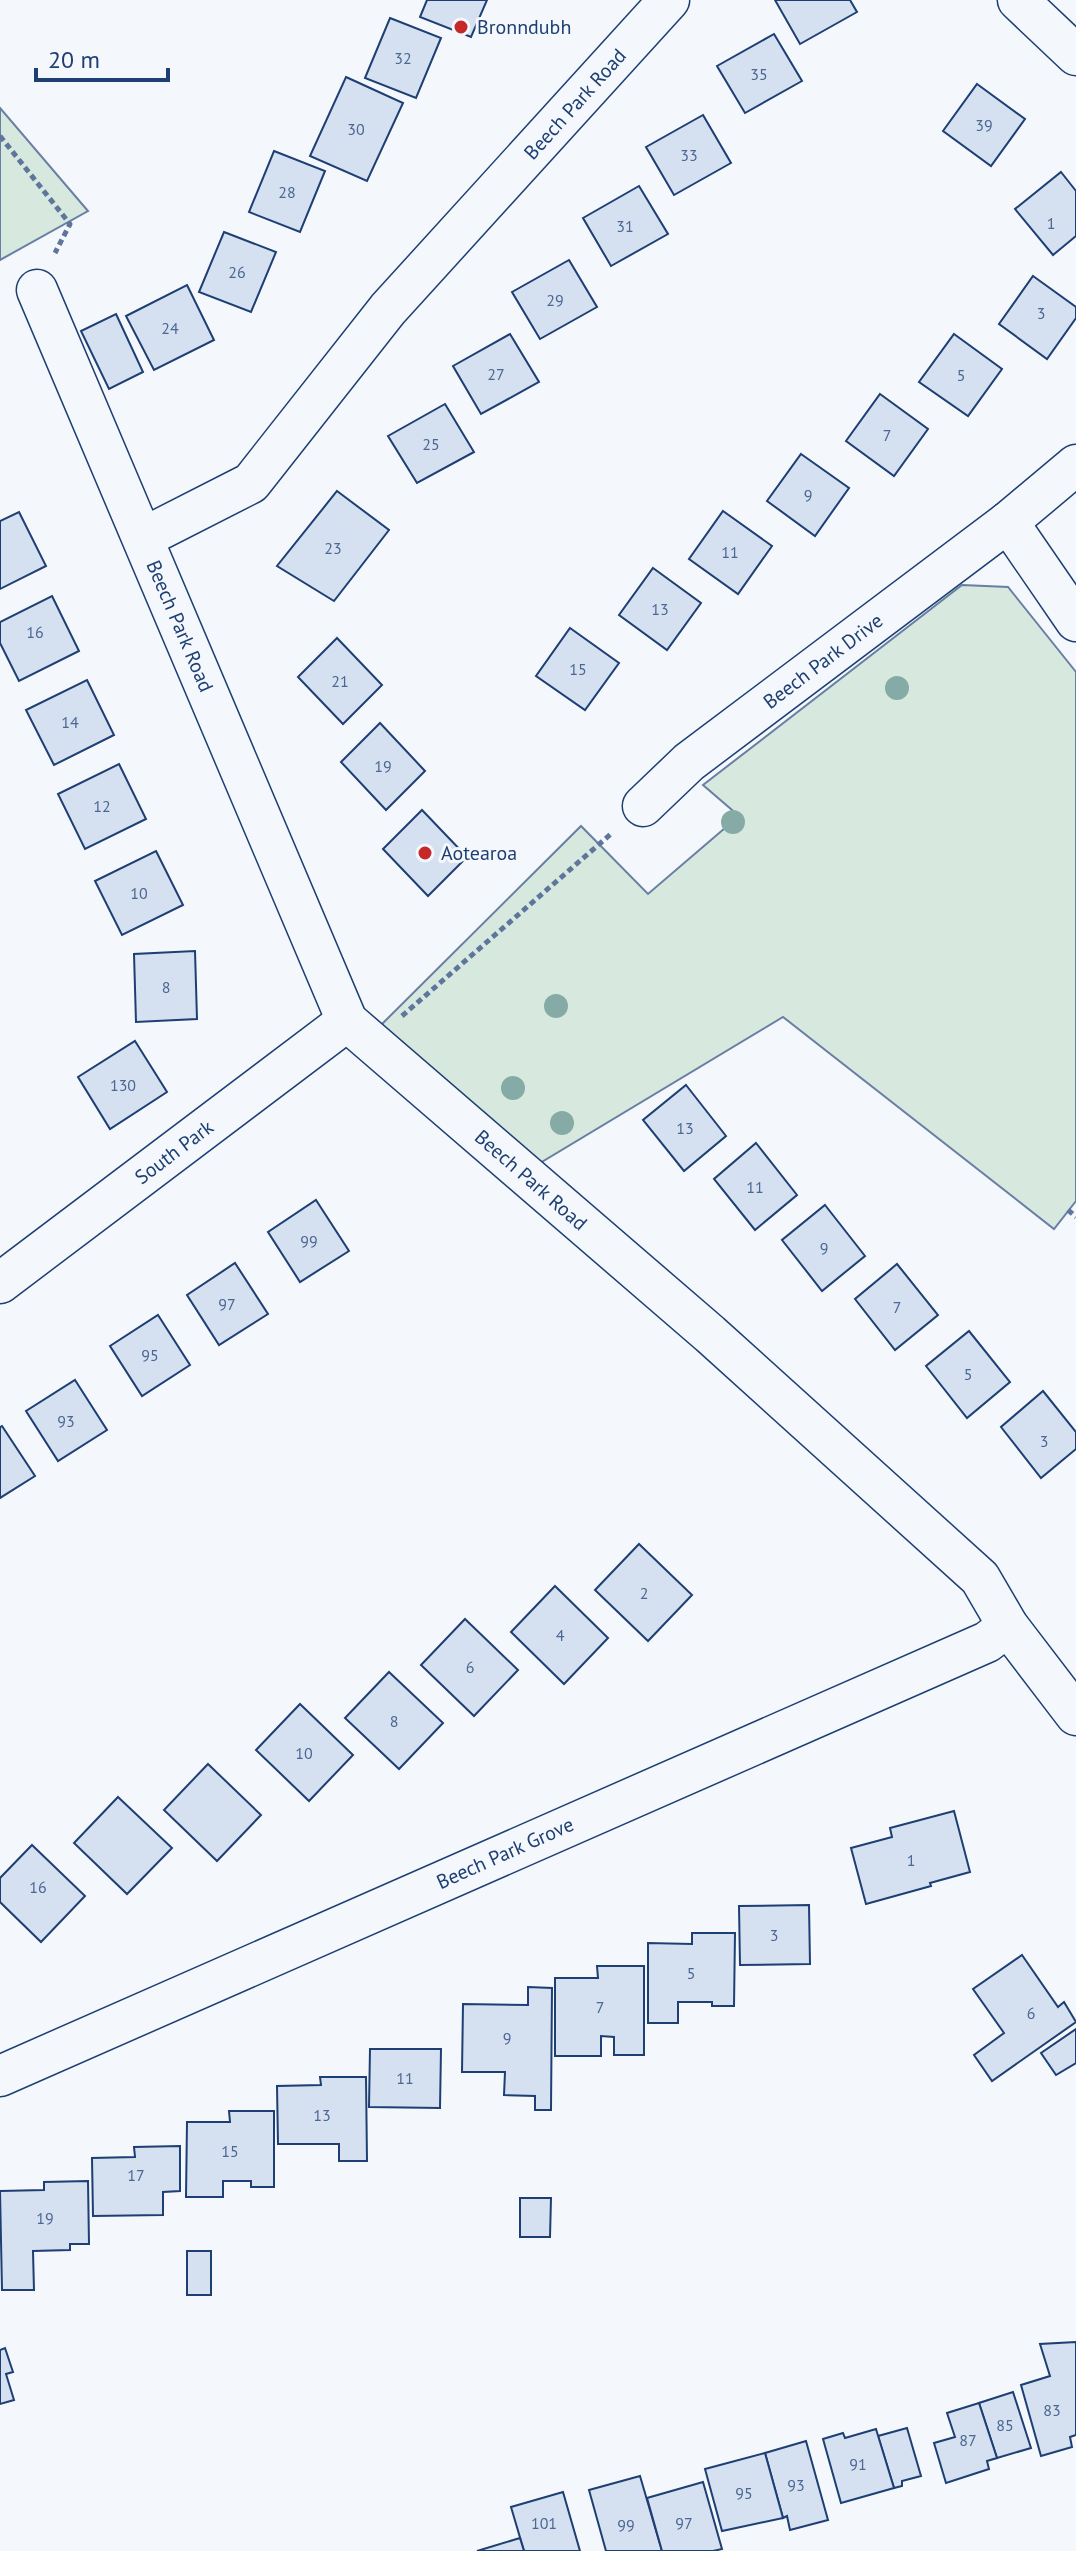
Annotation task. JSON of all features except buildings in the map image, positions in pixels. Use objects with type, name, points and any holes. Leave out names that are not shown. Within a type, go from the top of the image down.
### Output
[{"type":"street","name":"Beech Park Road","points":[[143,538],[251,483],[388,309],[669,0]]},
{"type":"street","points":[[1018,0],[1076,55]]},
{"type":"street","name":"Beech Park Road","points":[[37,290],[360,1032],[710,1334],[980,1578],[1008,1626],[1076,1715]]},
{"type":"street","name":"Beech Park Drive","points":[[643,806],[689,762],[1008,522],[1076,465]]},
{"type":"street","points":[[1008,522],[1076,621]]},
{"type":"street","name":"South Park","points":[[0,1283],[360,1032]]},
{"type":"street","name":"Beech Park Grove","points":[[0,2076],[987,1642],[1008,1626]]},
{"type":"path","points":[[0,136],[70,224],[37,290]]},
{"type":"path","points":[[360,1032],[643,806]]},
{"type":"path","points":[[1068,1210],[1076,1217]]},
{"type":"shaded area","points":[[0,108],[88,211],[0,260]]},
{"type":"shaded area","points":[[962,585],[1008,587],[1076,672],[1076,1201],[1054,1229],[783,1017],[540,1163],[381,1025],[581,826],[648,894],[739,816],[703,785]]},
{"type":"place","name":"Bronndubh","points":[[461,27]]},
{"type":"place","name":"Aotearoa","points":[[425,853]]}]
